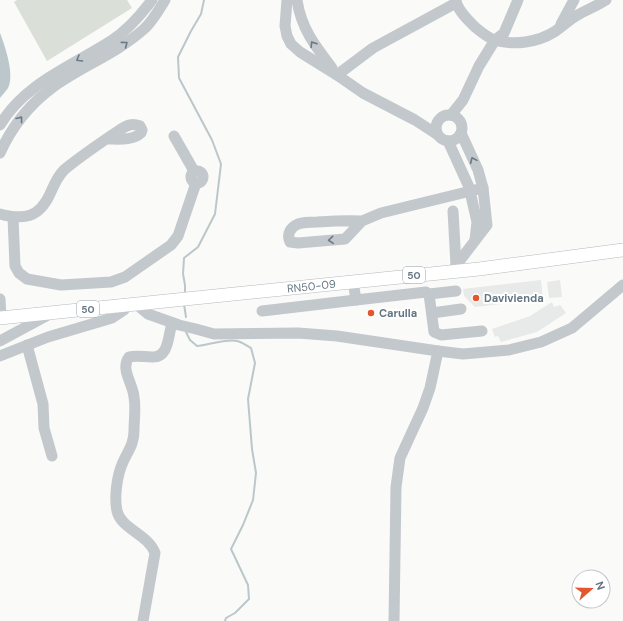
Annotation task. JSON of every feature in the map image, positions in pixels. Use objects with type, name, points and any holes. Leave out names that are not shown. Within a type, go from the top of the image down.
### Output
[{"type":"main road","name":"RN50-09","points":[[0,318],[353,282],[623,250]]},
{"type":"street","points":[[0,125],[4,118],[21,99],[44,80],[112,40],[136,21],[152,0]]},
{"type":"street","points":[[0,152],[8,134],[28,109],[53,87],[117,50],[144,29],[165,0]]},
{"type":"street","points":[[287,0],[284,26],[291,44],[300,52],[337,74],[363,93],[415,120],[443,138],[456,140],[461,128],[463,100]]},
{"type":"street","points":[[297,0],[301,17],[310,39],[337,74]]},
{"type":"street","points":[[451,115],[463,100],[479,66],[495,40],[504,34],[518,0]]},
{"type":"street","points":[[559,28],[574,0]]},
{"type":"street","points":[[337,74],[373,48],[456,2],[468,20],[486,35],[495,40],[525,42],[535,40],[555,32],[576,16],[603,1]]},
{"type":"street","points":[[453,269],[487,226],[483,188],[478,170],[456,117],[451,115],[445,116],[438,121],[436,127],[470,192],[477,222],[475,240]]},
{"type":"street","points":[[415,120],[438,121]]},
{"type":"street","points":[[13,217],[15,266],[19,273],[27,279],[61,285],[111,282],[125,277],[171,245],[178,236],[196,183],[191,178],[194,171],[174,136]]},
{"type":"street","points":[[0,214],[26,218],[36,213],[45,204],[57,178],[63,171],[76,160],[107,139]]},
{"type":"street","points":[[362,221],[343,220],[302,223],[292,227],[288,239],[290,242],[298,243],[345,239],[362,221],[381,213],[483,188]]},
{"type":"street","points":[[453,211],[453,269]]},
{"type":"street","points":[[353,282],[356,300]]},
{"type":"street","points":[[0,356],[27,345],[112,318],[132,304],[148,314],[172,323],[214,334],[306,334],[337,336],[463,354],[509,350],[541,342],[572,328],[623,285]]},
{"type":"street","points":[[262,311],[426,292],[429,294],[456,291]]},
{"type":"street","points":[[429,294],[434,332],[441,335],[482,331]]},
{"type":"street","points":[[0,299],[0,318]]},
{"type":"street","points":[[432,313],[461,309]]},
{"type":"street","points":[[0,341],[52,313]]},
{"type":"street","points":[[143,621],[155,553],[149,542],[120,518],[116,503],[118,477],[123,461],[132,447],[134,439],[134,398],[125,365],[129,357],[158,357],[162,355],[165,351],[172,323]]},
{"type":"street","points":[[27,345],[43,404],[44,428],[52,456]]},
{"type":"street","points":[[394,621],[396,487],[400,458],[426,402],[438,351]]},
{"type":"shaded area","points":[[17,0],[127,0],[132,8],[47,61],[14,2]]},
{"type":"shaded area","points":[[0,33],[10,68],[10,82],[8,88],[0,98]]},
{"type":"shaded area","points":[[541,280],[543,299],[475,307],[464,296],[463,289]]},
{"type":"shaded area","points":[[560,280],[562,297],[549,298],[547,282]]},
{"type":"shaded area","points":[[552,302],[554,307],[560,305],[566,313],[537,332],[501,342],[498,336],[495,337],[492,329],[530,316]]},
{"type":"waterway","points":[[185,294],[183,274],[184,258],[198,247],[215,214],[221,164],[212,140],[179,78],[178,57],[201,14],[204,0]]},
{"type":"waterway","points":[[184,304],[186,317]]},
{"type":"waterway","points":[[186,332],[190,340],[197,346],[228,340],[241,342],[251,348],[255,363],[248,399],[252,449],[256,473],[253,500],[231,549],[248,585],[249,599],[235,613],[226,618],[225,621]]},
{"type":"place","name":"Davivienda","points":[[476,298]]},
{"type":"place","name":"Carulla","points":[[371,313]]}]
